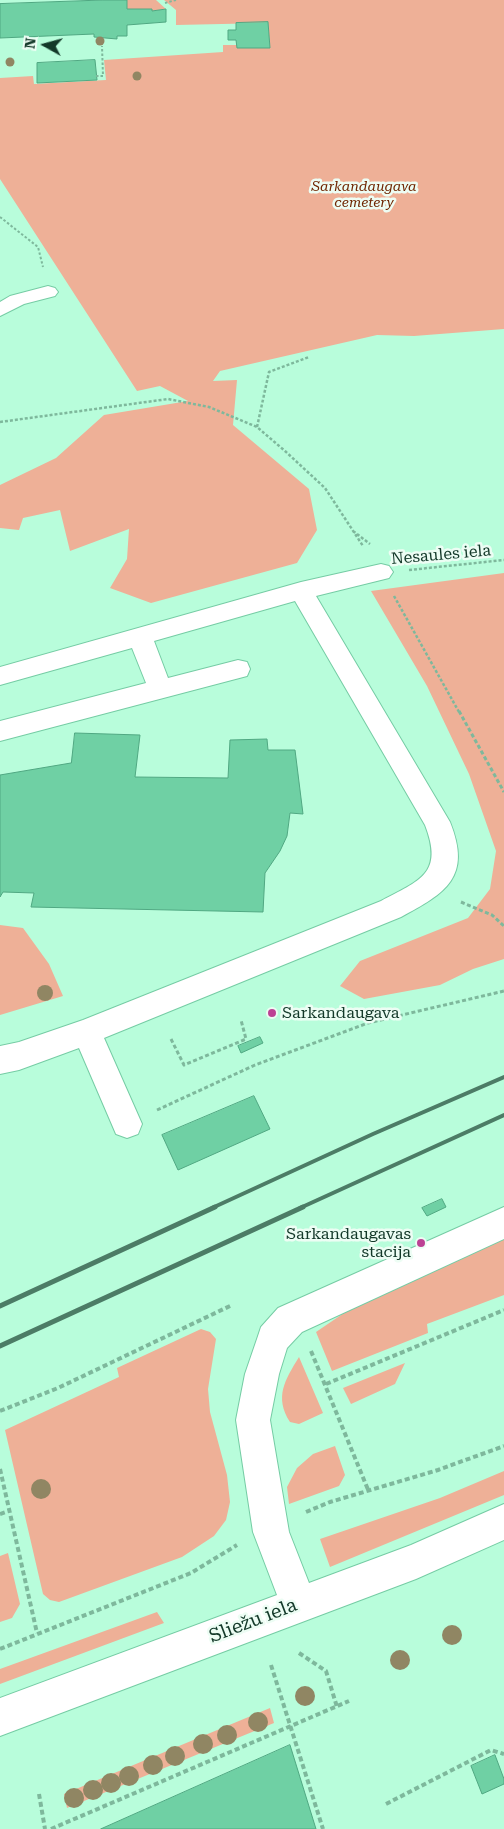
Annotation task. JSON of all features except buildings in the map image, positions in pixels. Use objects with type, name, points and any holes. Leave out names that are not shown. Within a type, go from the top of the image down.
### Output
[{"type":"street","points":[[0,310],[17,300],[48,292]]},
{"type":"street","points":[[0,676],[301,591],[381,572]]},
{"type":"street","points":[[0,1060],[19,1056],[86,1032],[391,909],[425,891],[444,872],[448,849],[437,822],[301,591]]},
{"type":"street","points":[[140,636],[162,690]]},
{"type":"street","points":[[0,730],[238,669]]},
{"type":"street","points":[[86,1032],[127,1124]]},
{"type":"street","points":[[299,1604],[270,1532],[253,1420],[262,1374],[273,1339],[290,1320],[504,1223]]},
{"type":"street","name":"Sliežu iela","points":[[0,1717],[416,1561],[504,1522]]},
{"type":"path","points":[[165,3],[176,0]]},
{"type":"path","points":[[96,76],[103,76],[102,46]]},
{"type":"path","points":[[0,218],[38,247],[48,292]]},
{"type":"path","points":[[257,427],[269,372],[309,357]]},
{"type":"path","points":[[0,422],[27,420],[168,399],[209,407],[257,427],[325,488],[351,530]]},
{"type":"path","name":"Nesaules iela","points":[[381,572],[504,560]]},
{"type":"path","points":[[381,572],[504,792]]},
{"type":"path","points":[[461,902],[492,915],[504,926]]},
{"type":"path","points":[[127,1124],[255,1065],[368,1023],[504,991]]},
{"type":"path","points":[[171,1039],[184,1065],[246,1039],[242,1020]]},
{"type":"path","points":[[0,1411],[58,1388],[232,1305]]},
{"type":"path","points":[[326,1384],[504,1310]]},
{"type":"path","points":[[290,1320],[307,1344],[326,1384],[369,1492]]},
{"type":"path","points":[[0,1469],[37,1633]]},
{"type":"path","points":[[0,1514],[9,1511]]},
{"type":"path","points":[[299,1653],[326,1671],[337,1707]]},
{"type":"path","points":[[271,1665],[322,1829]]},
{"type":"path","points":[[51,1829],[349,1702]]},
{"type":"path","points":[[386,1804],[491,1750],[504,1754]]},
{"type":"path","points":[[39,1794],[45,1829]]},
{"type":"green space","points":[[127,0],[156,0],[166,9],[152,11],[152,9],[127,9]]},
{"type":"green space","name":"Sarkandaugava cemetery","points":[[164,0],[504,0],[504,329],[414,336],[377,335],[220,371],[213,381],[237,380],[233,425],[309,489],[317,530],[297,563],[151,603],[110,588],[127,559],[129,529],[70,551],[60,510],[23,518],[19,530],[0,528],[0,485],[56,458],[104,415],[188,401],[160,386],[137,391],[0,179],[0,78],[33,76],[34,84],[106,80],[104,60],[223,52],[223,45],[237,45],[237,48],[270,47],[268,23],[176,25],[176,10]]},
{"type":"green space","points":[[504,573],[504,959],[473,969],[440,985],[364,999],[340,986],[360,961],[468,918],[490,889],[496,851],[469,774],[427,686],[371,591]]},
{"type":"green space","points":[[0,925],[23,928],[49,964],[63,996],[0,1015]]},
{"type":"green space","points":[[504,1238],[504,1295],[427,1324],[428,1333],[332,1371],[316,1332],[347,1311]]},
{"type":"green space","points":[[201,1329],[210,1332],[216,1339],[208,1389],[210,1412],[227,1475],[230,1502],[226,1520],[214,1536],[182,1557],[59,1602],[50,1600],[43,1594],[5,1430],[119,1377],[117,1368]]},
{"type":"green space","points":[[299,1357],[323,1413],[299,1424],[290,1422],[285,1413],[282,1397],[289,1373]]},
{"type":"green space","points":[[405,1363],[395,1384],[351,1404],[343,1388]]},
{"type":"green space","points":[[335,1446],[345,1475],[339,1486],[289,1504],[287,1487],[297,1468],[313,1454]]},
{"type":"green space","points":[[504,1471],[504,1495],[330,1567],[320,1539],[440,1498]]},
{"type":"green space","points":[[8,1553],[20,1604],[12,1618],[0,1622],[0,1556]]},
{"type":"green space","points":[[157,1612],[164,1623],[0,1684],[0,1669]]},
{"type":"green space","points":[[270,1708],[274,1723],[67,1808],[64,1794]]},
{"type":"railway","points":[[212,1208],[373,1134],[504,1077]]},
{"type":"railway","points":[[300,1208],[504,1115]]},
{"type":"railway","points":[[0,1306],[215,1207]]},
{"type":"railway","points":[[0,1346],[303,1207]]},
{"type":"place","name":"Sarkandaugava","points":[[272,1013]]},
{"type":"place","name":"Sarkandaugavas stacija","points":[[421,1243]]}]
